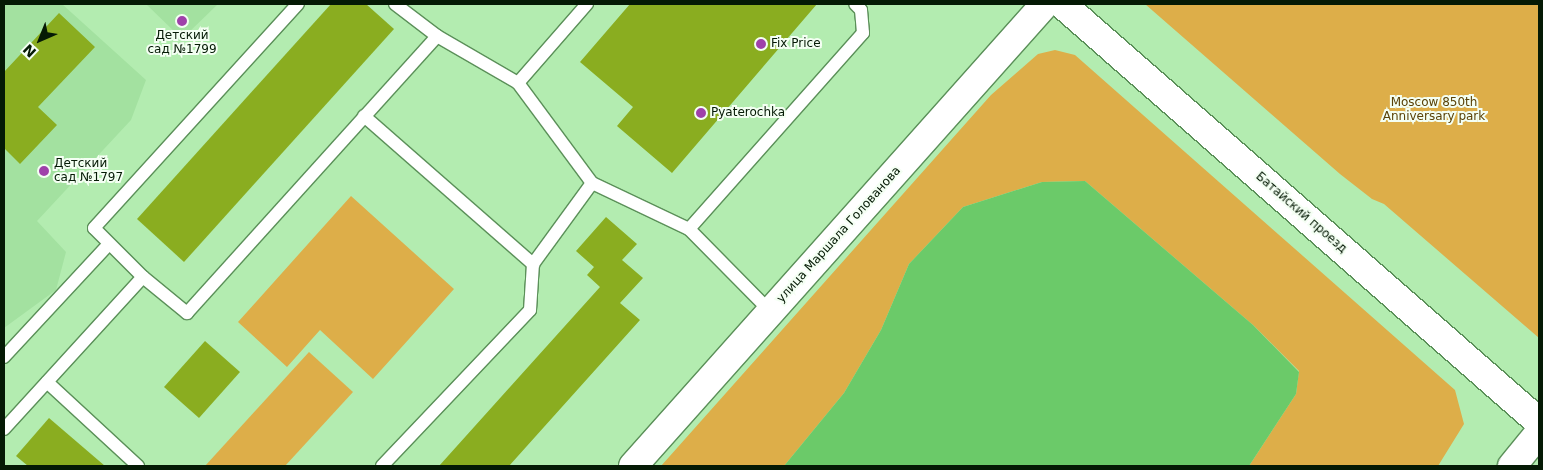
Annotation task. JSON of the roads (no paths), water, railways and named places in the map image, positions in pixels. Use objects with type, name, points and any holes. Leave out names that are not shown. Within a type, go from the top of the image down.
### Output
[{"type":"street","name":"улица Маршала Голованова","points":[[633,466],[1045,4]]},
{"type":"street","name":"Батайский проезд","points":[[1062,4],[1539,422]]},
{"type":"street","points":[[1512,466],[1539,432]]},
{"type":"lane","points":[[298,4],[94,228],[108,245],[143,277],[187,313],[437,36]]},
{"type":"lane","points":[[395,4],[437,36],[518,83],[592,183],[689,229],[770,311]]},
{"type":"lane","points":[[518,83],[587,4]]},
{"type":"lane","points":[[689,229],[862,33],[862,10],[855,4]]},
{"type":"lane","points":[[364,116],[533,264]]},
{"type":"lane","points":[[382,466],[530,310],[533,264],[592,183]]},
{"type":"lane","points":[[4,357],[108,245]]},
{"type":"lane","points":[[4,429],[143,277]]},
{"type":"lane","points":[[47,382],[138,466]]},
{"type":"place","name":"Детский сад №1799","points":[[182,21]]},
{"type":"place","name":"Fix Price","points":[[761,44]]},
{"type":"place","name":"Pyaterochka","points":[[701,113]]},
{"type":"place","name":"Детский сад №1797","points":[[44,171]]},
{"type":"park label","name":"Moscow 850th Anniversary park","points":[[1434,110]]}]
